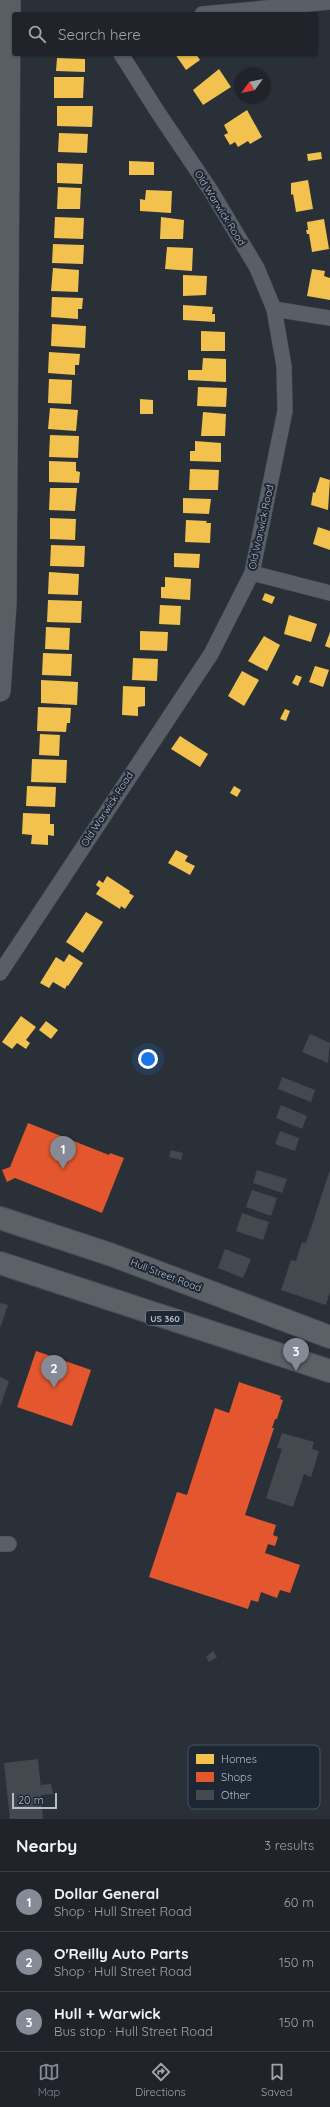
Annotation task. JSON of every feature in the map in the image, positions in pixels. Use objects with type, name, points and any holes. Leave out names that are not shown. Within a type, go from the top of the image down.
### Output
[{"type":"main road","points":[[0,692],[6,603],[8,31],[10,0]]},
{"type":"main road","name":"Hull Street Road","points":[[0,1218],[119,1257],[330,1337]]},
{"type":"main road","name":"US 360","points":[[0,1263],[330,1371]]},
{"type":"street","points":[[223,12],[330,2]]},
{"type":"street","name":"Old Warwick Road","points":[[0,973],[211,654],[252,573],[284,411],[284,366],[274,309],[257,268],[211,191],[122,56]]},
{"type":"street","points":[[274,309],[330,318]]},
{"type":"street","points":[[252,573],[330,593]]},
{"type":"building: Homes","points":[[176,56],[197,56],[200,60],[186,70]]},
{"type":"building: Homes","points":[[57,58],[85,59],[85,72],[56,71]]},
{"type":"building: Homes","points":[[219,69],[231,87],[203,105],[193,90]]},
{"type":"building: Homes","points":[[54,77],[84,77],[83,98],[54,98]]},
{"type":"building: Homes","points":[[57,106],[93,106],[92,127],[57,126]]},
{"type":"building: Homes","points":[[247,110],[262,137],[250,144],[248,141],[238,147],[235,142],[230,145],[224,135],[228,133],[224,125]]},
{"type":"building: Homes","points":[[59,133],[88,134],[87,153],[58,152]]},
{"type":"building: Homes","points":[[321,152],[322,159],[308,161],[307,154]]},
{"type":"building: Homes","points":[[129,161],[154,162],[154,175],[129,175]]},
{"type":"building: Homes","points":[[57,163],[83,164],[82,184],[57,183]]},
{"type":"building: Homes","points":[[308,180],[313,209],[296,212],[293,194],[291,195],[291,183]]},
{"type":"building: Homes","points":[[58,187],[81,188],[80,209],[57,209]]},
{"type":"building: Homes","points":[[146,190],[172,191],[171,213],[140,211],[140,199],[145,200]]},
{"type":"building: Homes","points":[[55,217],[84,218],[83,239],[54,238]]},
{"type":"building: Homes","points":[[161,217],[184,220],[183,239],[160,239]]},
{"type":"building: Homes","points":[[324,219],[329,249],[312,252],[309,234],[307,234],[306,230],[308,230],[307,222]]},
{"type":"building: Homes","points":[[53,244],[84,245],[83,264],[52,263]]},
{"type":"building: Homes","points":[[167,247],[193,248],[192,271],[165,269]]},
{"type":"building: Homes","points":[[53,268],[79,270],[78,292],[51,291]]},
{"type":"building: Homes","points":[[312,269],[325,271],[324,276],[330,278],[330,300],[307,296]]},
{"type":"building: Homes","points":[[183,275],[207,276],[206,295],[183,296]]},
{"type":"building: Homes","points":[[52,297],[83,298],[82,309],[78,309],[78,319],[51,317]]},
{"type":"building: Homes","points":[[183,305],[213,307],[212,314],[215,314],[215,322],[183,320]]},
{"type":"building: Homes","points":[[52,324],[86,326],[85,348],[51,346]]},
{"type":"building: Homes","points":[[201,331],[225,332],[225,351],[201,351]]},
{"type":"building: Homes","points":[[49,352],[80,354],[79,365],[75,365],[75,375],[48,373]]},
{"type":"building: Homes","points":[[203,358],[226,359],[226,382],[188,380],[188,370],[202,370]]},
{"type":"building: Homes","points":[[49,379],[72,380],[71,404],[48,403]]},
{"type":"building: Homes","points":[[198,387],[227,388],[226,407],[197,406]]},
{"type":"building: Homes","points":[[140,399],[153,400],[153,414],[140,414]]},
{"type":"building: Homes","points":[[50,408],[78,410],[76,431],[48,429]]},
{"type":"building: Homes","points":[[203,412],[226,414],[225,436],[201,436]]},
{"type":"building: Homes","points":[[50,435],[79,436],[78,458],[49,457]]},
{"type":"building: Homes","points":[[195,441],[221,443],[221,462],[190,461],[190,451],[195,451]]},
{"type":"building: Homes","points":[[49,461],[76,462],[76,471],[80,472],[79,483],[49,482]]},
{"type":"building: Homes","points":[[190,469],[219,470],[218,490],[189,490]]},
{"type":"building: Homes","points":[[320,477],[330,480],[328,510],[311,505],[313,492],[315,493]]},
{"type":"building: Homes","points":[[50,488],[77,488],[75,511],[49,510]]},
{"type":"building: Homes","points":[[183,498],[211,499],[209,514],[183,513]]},
{"type":"building: Homes","points":[[50,518],[76,519],[75,540],[50,539]]},
{"type":"building: Homes","points":[[186,520],[207,521],[206,523],[211,523],[210,543],[185,542]]},
{"type":"building: Homes","points":[[318,527],[330,531],[330,550],[313,544]]},
{"type":"building: Homes","points":[[51,545],[85,546],[84,567],[50,566]]},
{"type":"building: Homes","points":[[174,553],[200,554],[199,568],[174,567]]},
{"type":"building: Homes","points":[[49,572],[79,574],[78,595],[48,594]]},
{"type":"building: Homes","points":[[165,577],[191,579],[190,600],[161,598],[161,587],[165,587]]},
{"type":"building: Homes","points":[[265,593],[275,597],[272,604],[262,600]]},
{"type":"building: Homes","points":[[48,600],[82,601],[81,623],[47,622]]},
{"type":"building: Homes","points":[[160,605],[181,606],[180,625],[159,624]]},
{"type":"building: Homes","points":[[289,615],[317,624],[311,642],[284,634]]},
{"type":"building: Homes","points":[[46,627],[70,628],[69,650],[45,649]]},
{"type":"building: Homes","points":[[140,631],[168,632],[167,651],[140,650]]},
{"type":"building: Homes","points":[[330,632],[330,648],[325,646]]},
{"type":"building: Homes","points":[[264,636],[280,645],[267,671],[248,661]]},
{"type":"building: Homes","points":[[43,653],[72,654],[71,676],[42,675]]},
{"type":"building: Homes","points":[[133,658],[158,659],[157,681],[132,680]]},
{"type":"building: Homes","points":[[315,666],[329,670],[323,687],[309,682]]},
{"type":"building: Homes","points":[[242,671],[259,680],[244,706],[228,696]]},
{"type":"building: Homes","points":[[296,675],[302,677],[298,686],[292,683]]},
{"type":"building: Homes","points":[[41,680],[78,682],[77,705],[41,703]]},
{"type":"building: Homes","points":[[123,686],[145,687],[145,706],[138,707],[138,716],[122,715]]},
{"type":"building: Homes","points":[[38,707],[71,708],[70,723],[67,723],[66,732],[37,731]]},
{"type":"building: Homes","points":[[285,709],[290,711],[286,721],[280,719]]},
{"type":"building: Homes","points":[[40,734],[60,735],[59,756],[39,755]]},
{"type":"building: Homes","points":[[180,736],[208,754],[200,767],[171,749]]},
{"type":"building: Homes","points":[[32,759],[67,760],[66,783],[31,782]]},
{"type":"building: Homes","points":[[27,786],[56,787],[55,807],[26,806]]},
{"type":"building: Homes","points":[[234,786],[241,790],[237,797],[230,793]]},
{"type":"building: Homes","points":[[23,813],[50,814],[50,824],[54,824],[54,836],[48,835],[48,845],[31,844],[32,835],[22,834]]},
{"type":"building: Homes","points":[[176,850],[188,856],[185,861],[195,866],[190,875],[168,863]]},
{"type":"building: Homes","points":[[107,876],[130,891],[129,893],[134,896],[125,909],[121,906],[120,909],[96,894],[100,888],[96,885],[99,880],[103,883]]},
{"type":"building: Homes","points":[[86,912],[103,922],[83,953],[66,942]]},
{"type":"building: Homes","points":[[69,954],[83,963],[65,989],[53,982],[49,988],[40,983],[56,957],[64,962]]},
{"type":"building: Homes","points":[[21,1016],[36,1027],[26,1040],[30,1043],[26,1049],[17,1043],[12,1049],[2,1042]]},
{"type":"building: Homes","points":[[46,1021],[58,1030],[51,1039],[39,1030]]},
{"type":"building: Shops","points":[[28,1123],[109,1155],[110,1153],[124,1158],[102,1213],[15,1178],[7,1182],[2,1170],[10,1167]]},
{"type":"building: Shops","points":[[36,1351],[91,1370],[72,1426],[17,1407]]},
{"type":"building: Shops","points":[[239,1382],[281,1396],[280,1399],[283,1400],[277,1419],[275,1419],[272,1428],[274,1428],[245,1515],[276,1525],[273,1535],[278,1537],[275,1546],[268,1544],[265,1553],[300,1565],[290,1593],[280,1590],[277,1598],[261,1592],[258,1602],[251,1600],[248,1609],[149,1577],[177,1492],[187,1495],[215,1408],[229,1413]]},
{"type":"building: Other","points":[[310,1034],[330,1043],[328,1063],[302,1052]]},
{"type":"building: Other","points":[[282,1077],[315,1090],[311,1102],[278,1089]]},
{"type":"building: Other","points":[[281,1105],[307,1116],[302,1129],[276,1118]]},
{"type":"building: Other","points":[[280,1131],[299,1138],[295,1151],[275,1144]]},
{"type":"building: Other","points":[[171,1150],[183,1153],[181,1160],[169,1157]]},
{"type":"building: Other","points":[[257,1170],[287,1179],[282,1193],[253,1183]]},
{"type":"building: Other","points":[[330,1170],[330,1292],[326,1305],[281,1290],[291,1260],[296,1261],[302,1242],[306,1243]]},
{"type":"building: Other","points":[[252,1190],[277,1198],[271,1216],[246,1207]]},
{"type":"building: Other","points":[[242,1213],[269,1222],[263,1240],[236,1231]]},
{"type":"building: Other","points":[[225,1249],[251,1259],[243,1278],[218,1268]]},
{"type":"building: Other","points":[[0,1303],[8,1305],[0,1328]]},
{"type":"building: Other","points":[[0,1377],[9,1381],[0,1407]]},
{"type":"building: Other","points":[[282,1433],[314,1442],[312,1449],[319,1451],[311,1477],[304,1474],[293,1507],[266,1498],[282,1449],[277,1448]]},
{"type":"building: Other","points":[[213,1651],[217,1657],[209,1662],[206,1657]]},
{"type":"building: Other","points":[[38,1759],[41,1788],[42,1785],[51,1784],[53,1794],[41,1795],[43,1819],[10,1819],[4,1763]]},
{"type":"place","name":"Dollar General","points":[[63,1169]]},
{"type":"place","name":"Hull + Warwick","points":[[296,1371]]},
{"type":"place","name":"O'Reilly Auto Parts","points":[[54,1388]]}]
